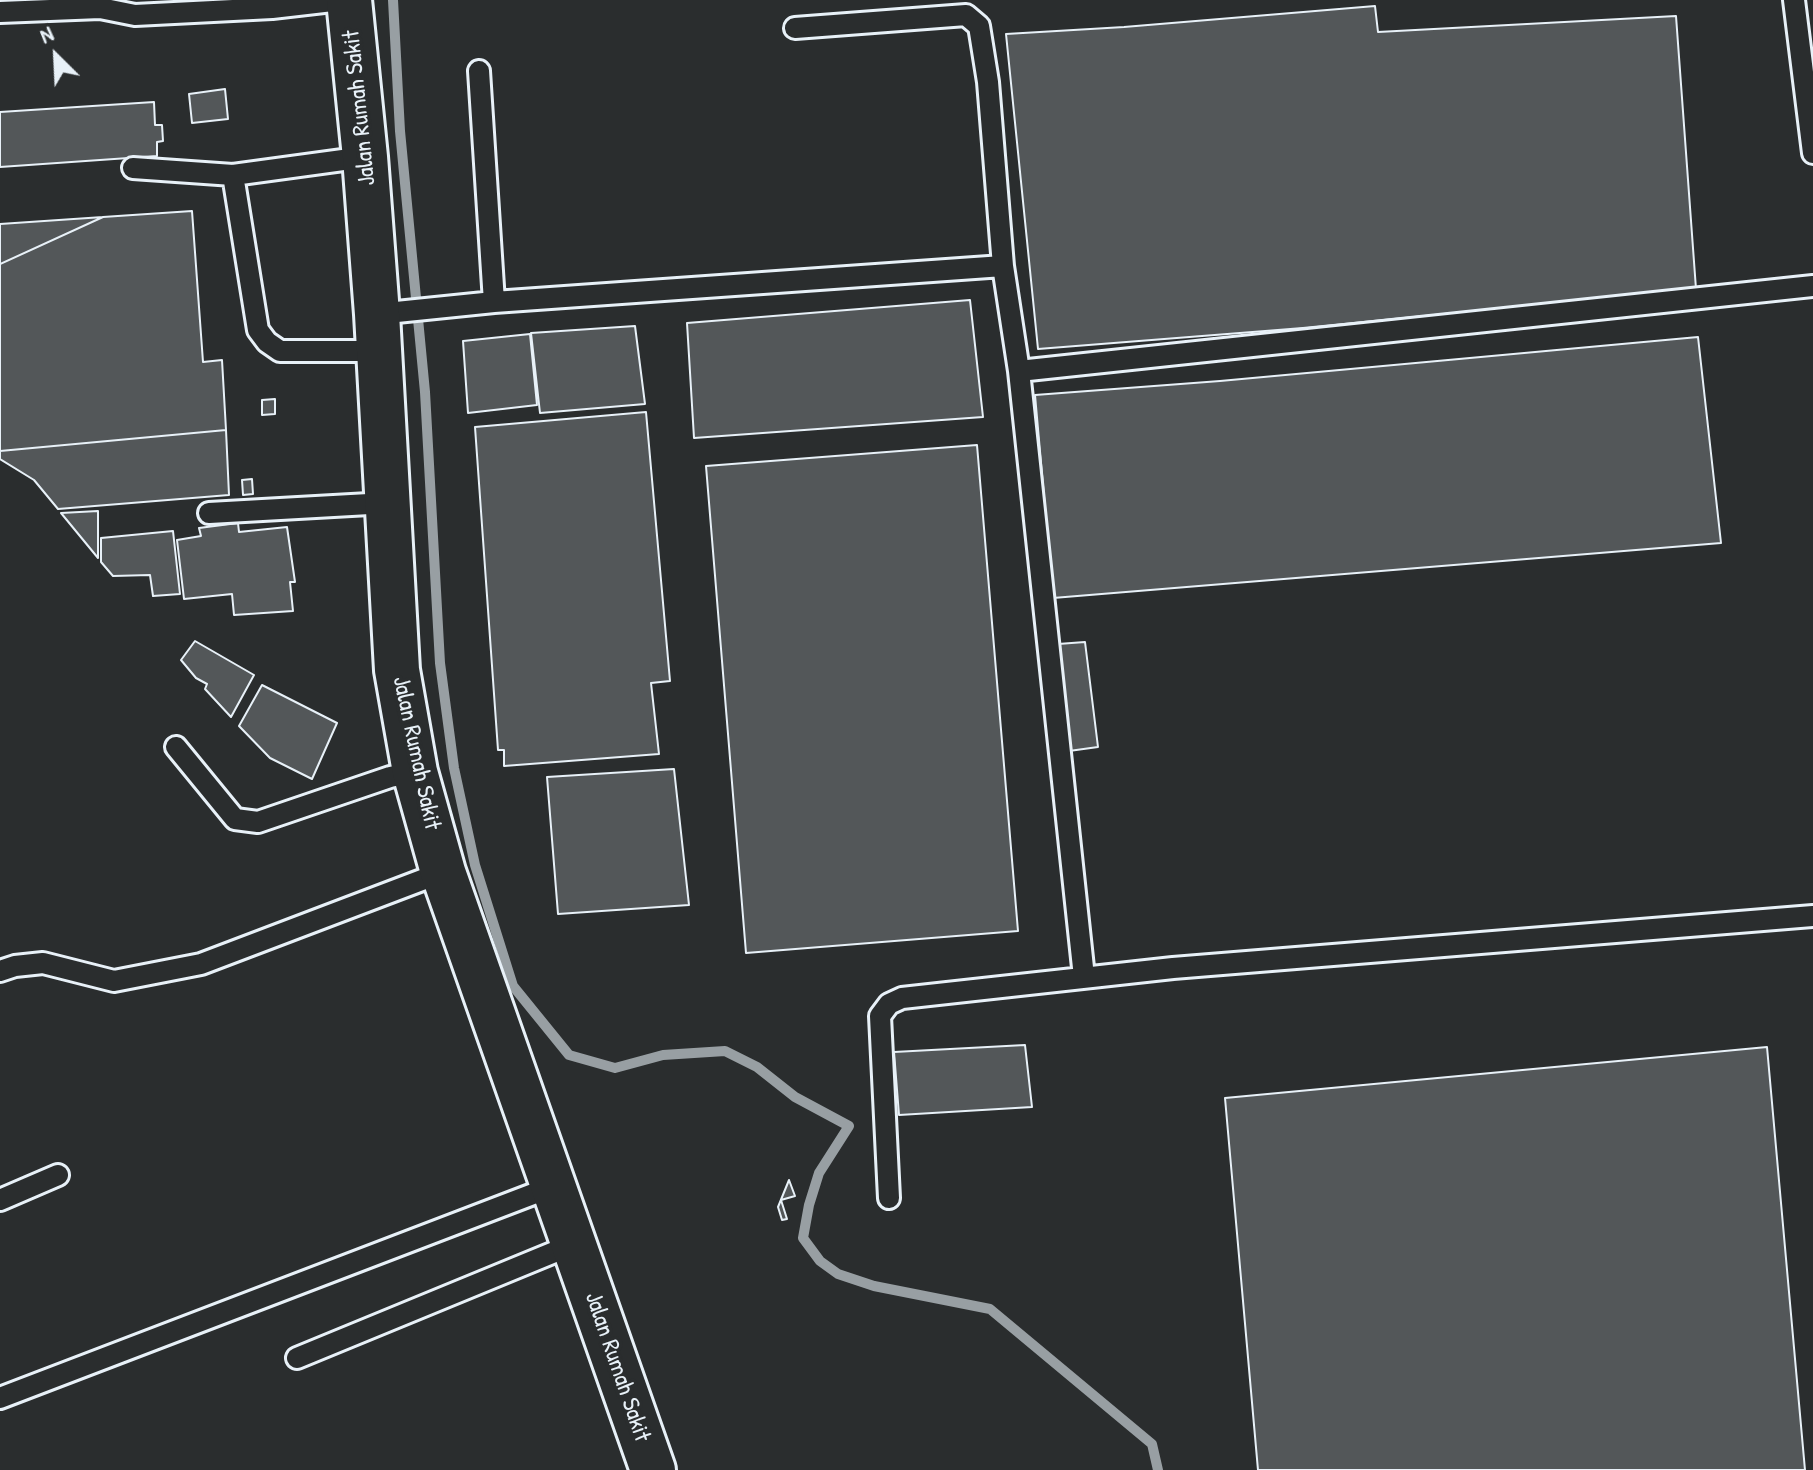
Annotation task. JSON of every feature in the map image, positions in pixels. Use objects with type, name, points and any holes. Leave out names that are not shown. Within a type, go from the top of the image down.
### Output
[{"type":"main road","name":"Jalan Rumah Sakit","points":[[349,0],[385,325],[387,503],[397,670],[415,772],[443,872],[653,1470]]},
{"type":"lane","points":[[0,12],[100,8],[135,15],[272,8],[341,0]]},
{"type":"lane","points":[[1794,0],[1813,153]]},
{"type":"lane","points":[[795,28],[966,15],[979,26],[988,82],[1003,266],[1019,371],[1084,977]]},
{"type":"lane","points":[[479,71],[494,302]]},
{"type":"lane","points":[[133,168],[233,175],[365,157]]},
{"type":"lane","points":[[233,175],[258,330],[267,342],[280,351],[385,325],[426,309],[1003,266]]},
{"type":"lane","points":[[1019,371],[1813,286]]},
{"type":"lane","points":[[209,513],[387,503]]},
{"type":"lane","points":[[176,747],[235,819],[258,822],[390,777],[415,772]]},
{"type":"lane","points":[[0,971],[43,963],[114,981],[201,964],[443,872]]},
{"type":"lane","points":[[889,1198],[880,1016],[889,1004],[902,998],[1084,977],[1813,916]]},
{"type":"lane","points":[[0,1200],[58,1175]]},
{"type":"lane","points":[[0,1398],[554,1186]]},
{"type":"lane","points":[[297,1358],[574,1244]]},
{"type":"building","points":[[1375,6],[1378,32],[1676,16],[1696,289],[1303,328],[1038,349],[1006,34]]},
{"type":"building","points":[[225,89],[228,119],[192,123],[189,94]]},
{"type":"building","points":[[154,102],[155,125],[162,125],[163,141],[157,142],[157,156],[0,167],[0,112]]},
{"type":"building","points":[[192,211],[203,362],[222,360],[226,430],[0,451],[0,264],[103,217]]},
{"type":"building","points":[[103,217],[0,264],[0,224]]},
{"type":"building","points":[[970,300],[983,417],[694,438],[687,323]]},
{"type":"building","points":[[635,326],[645,404],[540,413],[531,333]]},
{"type":"building","points":[[530,334],[537,405],[468,413],[463,341]]},
{"type":"building","points":[[1698,337],[1721,543],[1053,598],[1035,395]]},
{"type":"building","points":[[275,399],[275,414],[262,415],[262,400]]},
{"type":"building","points":[[646,412],[670,681],[651,683],[659,754],[504,766],[504,750],[498,750],[475,427]]},
{"type":"building","points":[[226,430],[229,495],[58,509],[34,480],[0,459],[0,451]]},
{"type":"building","points":[[977,445],[1018,931],[746,953],[706,466]]},
{"type":"building","points":[[252,479],[253,494],[243,495],[242,480]]},
{"type":"building","points":[[98,511],[98,558],[61,513]]},
{"type":"building","points":[[238,523],[239,532],[287,527],[295,582],[290,582],[293,611],[234,615],[232,594],[184,599],[177,540],[201,536],[199,528]]},
{"type":"building","points":[[173,531],[180,594],[153,596],[150,575],[113,576],[101,562],[101,538]]},
{"type":"building","points":[[195,641],[254,675],[231,717],[205,689],[207,684],[196,678],[181,660]]},
{"type":"building","points":[[1085,642],[1098,747],[1069,751],[1058,644]]},
{"type":"building","points":[[262,685],[337,723],[312,779],[270,758],[239,726]]},
{"type":"building","points":[[674,769],[689,905],[558,914],[547,777]]},
{"type":"building","points":[[1025,1045],[1032,1107],[899,1115],[894,1052]]},
{"type":"building","points":[[1767,1047],[1805,1470],[1258,1470],[1225,1098]]},
{"type":"building","points":[[789,1180],[795,1196],[781,1200],[787,1219],[782,1220],[778,1207]]},
{"type":"waterway","points":[[393,0],[400,131],[425,392],[440,663],[454,768],[475,865],[513,986],[569,1055],[615,1068],[663,1055],[725,1051],[757,1067],[795,1097],[849,1126],[819,1173],[809,1205],[803,1238],[820,1261],[838,1274],[874,1286],[990,1309],[1152,1444],[1158,1470]]}]
